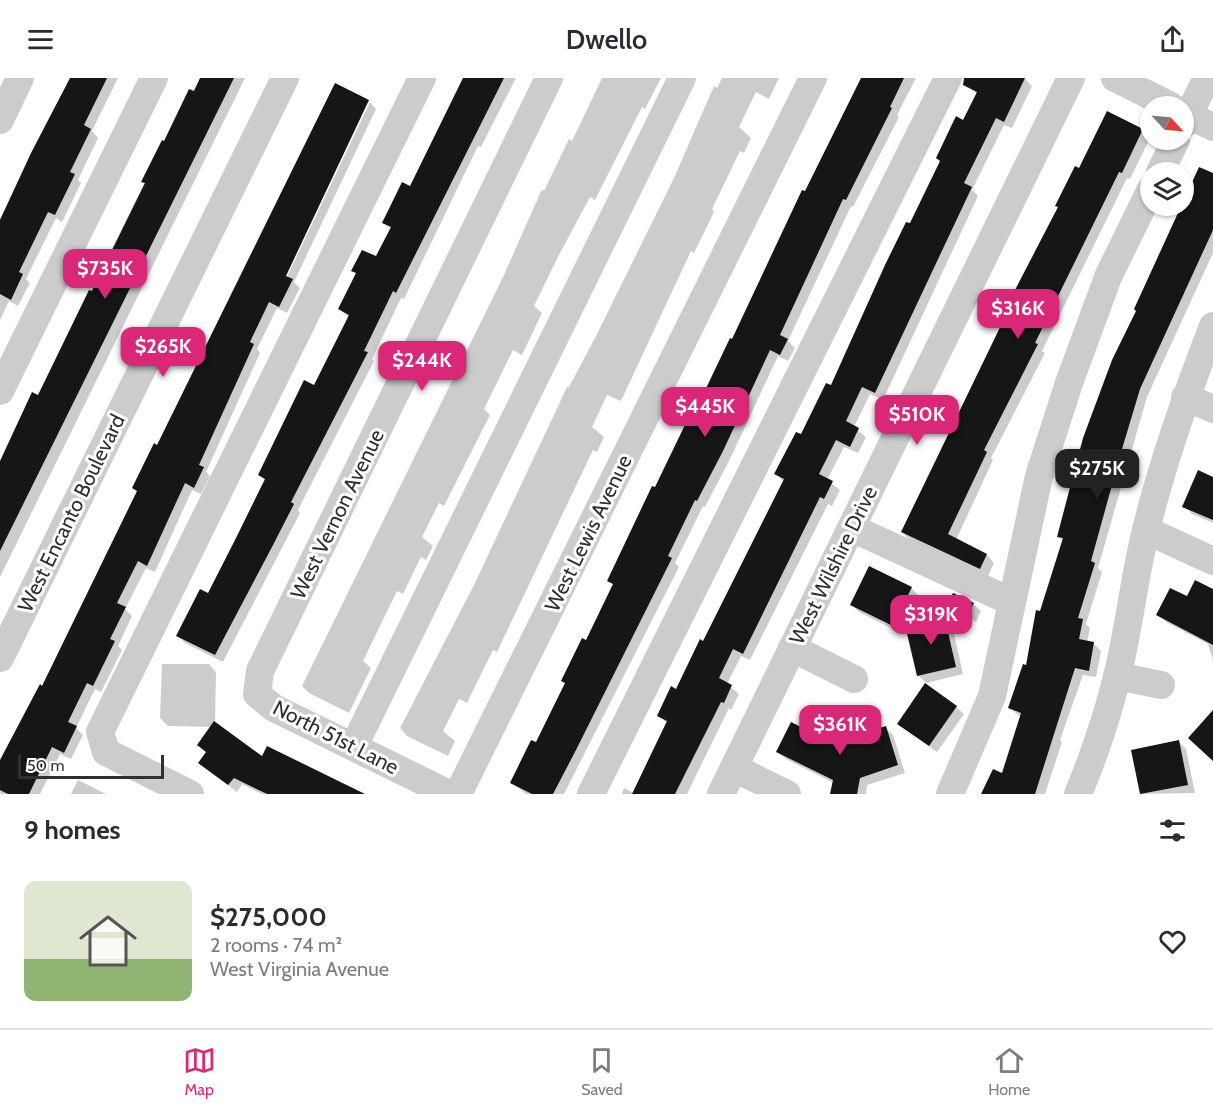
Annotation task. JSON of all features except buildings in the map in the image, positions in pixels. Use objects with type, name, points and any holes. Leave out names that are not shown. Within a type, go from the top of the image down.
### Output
[{"type":"street","points":[[0,120],[20,78]]},
{"type":"street","points":[[0,391],[154,78]]},
{"type":"street","name":"West Encanto Boulevard","points":[[0,658],[285,78]]},
{"type":"street","points":[[190,794],[106,752],[100,732],[422,78]]},
{"type":"street","name":"West Vernon Avenue","points":[[257,694],[260,671],[549,78]]},
{"type":"street","points":[[354,746],[682,78]]},
{"type":"street","name":"West Lewis Avenue","points":[[458,794],[813,78]]},
{"type":"street","points":[[591,794],[948,78]]},
{"type":"street","name":"West Wilshire Drive","points":[[721,794],[1071,78]]},
{"type":"street","points":[[1115,78],[1143,96]]},
{"type":"street","points":[[1194,98],[1207,78]]},
{"type":"street","points":[[1194,123],[1213,128]]},
{"type":"street","points":[[950,794],[992,696],[1039,476],[1069,383],[1108,277],[1140,211]]},
{"type":"street","points":[[1078,794],[1095,754],[1117,676],[1146,530],[1185,397],[1213,326]]},
{"type":"street","points":[[1185,397],[1213,410]]},
{"type":"street","points":[[852,528],[1012,602]]},
{"type":"street","points":[[1146,530],[1213,561]]},
{"type":"street","points":[[792,648],[854,679]]},
{"type":"street","points":[[1117,676],[1161,685]]},
{"type":"street","name":"North 51st Lane","points":[[257,694],[274,708],[450,794]]},
{"type":"street","points":[[734,768],[787,794]]}]
